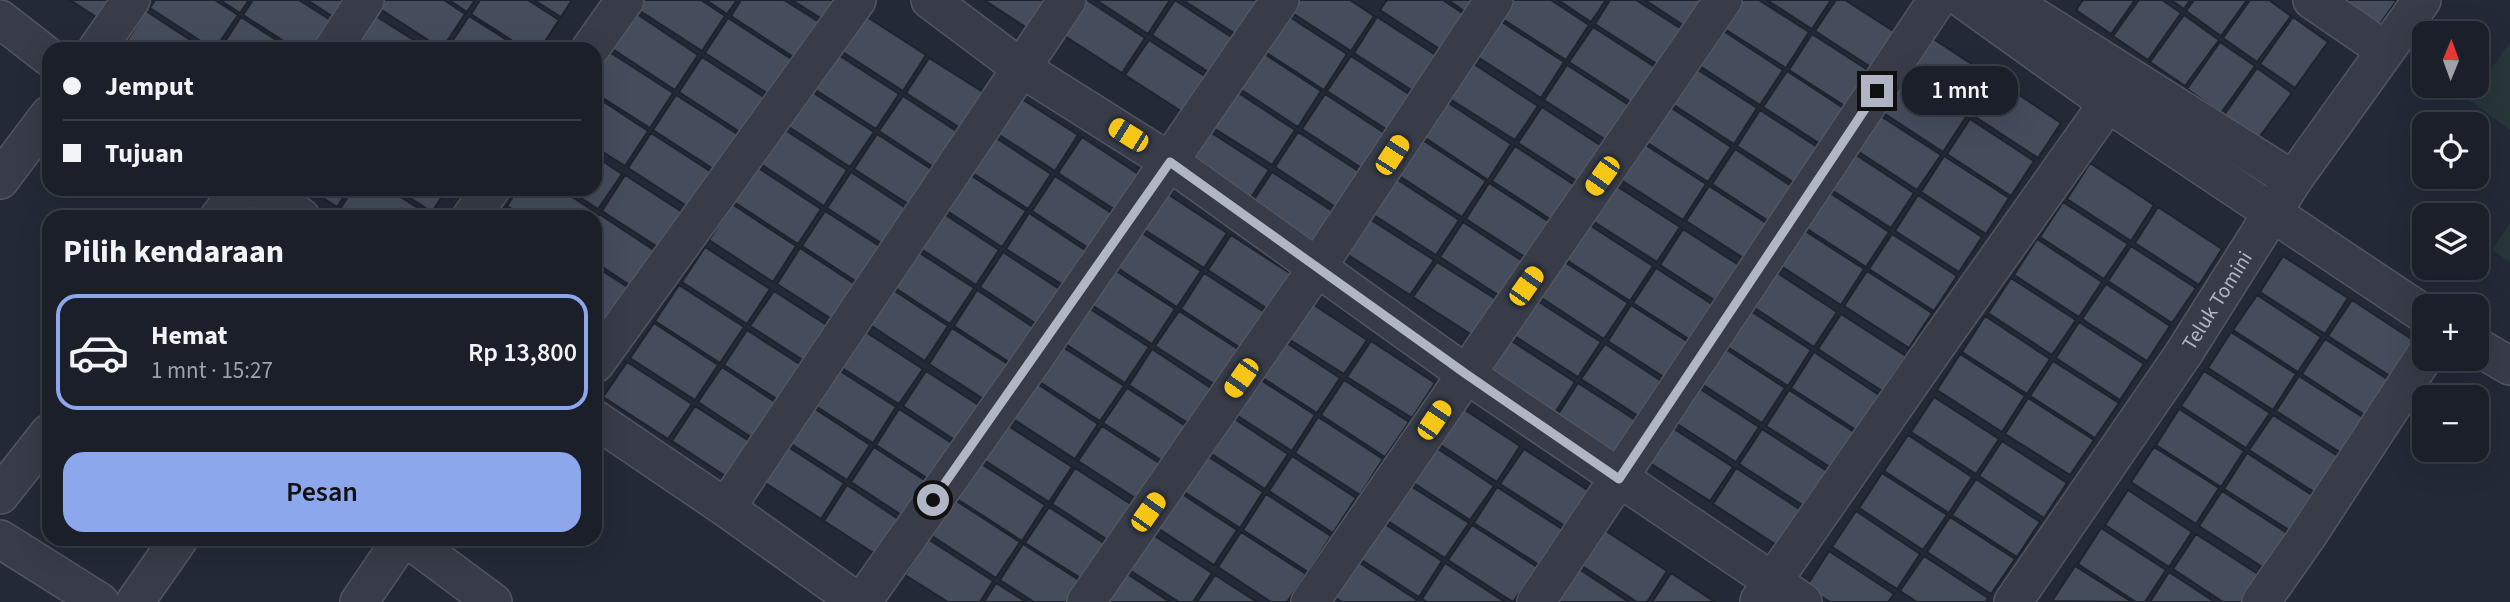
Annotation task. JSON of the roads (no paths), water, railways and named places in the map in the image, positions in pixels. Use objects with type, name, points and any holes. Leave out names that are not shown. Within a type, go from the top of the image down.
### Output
[{"type":"street","points":[[102,42],[131,0]]},
{"type":"street","points":[[338,42],[365,0]]},
{"type":"street","points":[[595,42],[625,0]]},
{"type":"street","points":[[602,354],[857,0]]},
{"type":"street","points":[[930,0],[1021,68],[1170,162],[1466,374],[1619,479],[1766,592],[1802,602]]},
{"type":"street","points":[[726,508],[1067,0]]},
{"type":"street","points":[[602,424],[860,602],[1170,162],[1280,0]]},
{"type":"street","points":[[1086,602],[1318,266],[1494,0]]},
{"type":"street","points":[[1310,602],[1723,0]]},
{"type":"street","points":[[1535,602],[1937,0]]},
{"type":"street","points":[[1964,0],[2108,103],[2412,306]]},
{"type":"street","points":[[2008,0],[2293,180]]},
{"type":"street","points":[[2312,0],[2385,50]]},
{"type":"street","name":"Teluk Tomini","points":[[2013,602],[2184,353],[2293,180],[2422,0]]},
{"type":"street","points":[[0,19],[42,52]]},
{"type":"street","points":[[1766,592],[2108,103]]},
{"type":"street","points":[[0,180],[42,124]]},
{"type":"street","points":[[224,210],[236,196]]},
{"type":"street","points":[[268,196],[290,210]]},
{"type":"street","points":[[2489,354],[2510,366]]},
{"type":"street","points":[[2261,602],[2415,371]]},
{"type":"street","points":[[0,495],[42,442]]},
{"type":"street","points":[[0,540],[100,602]]},
{"type":"street","points":[[135,602],[174,546]]},
{"type":"street","points":[[359,602],[397,546]]},
{"type":"street","points":[[417,546],[493,602]]}]
